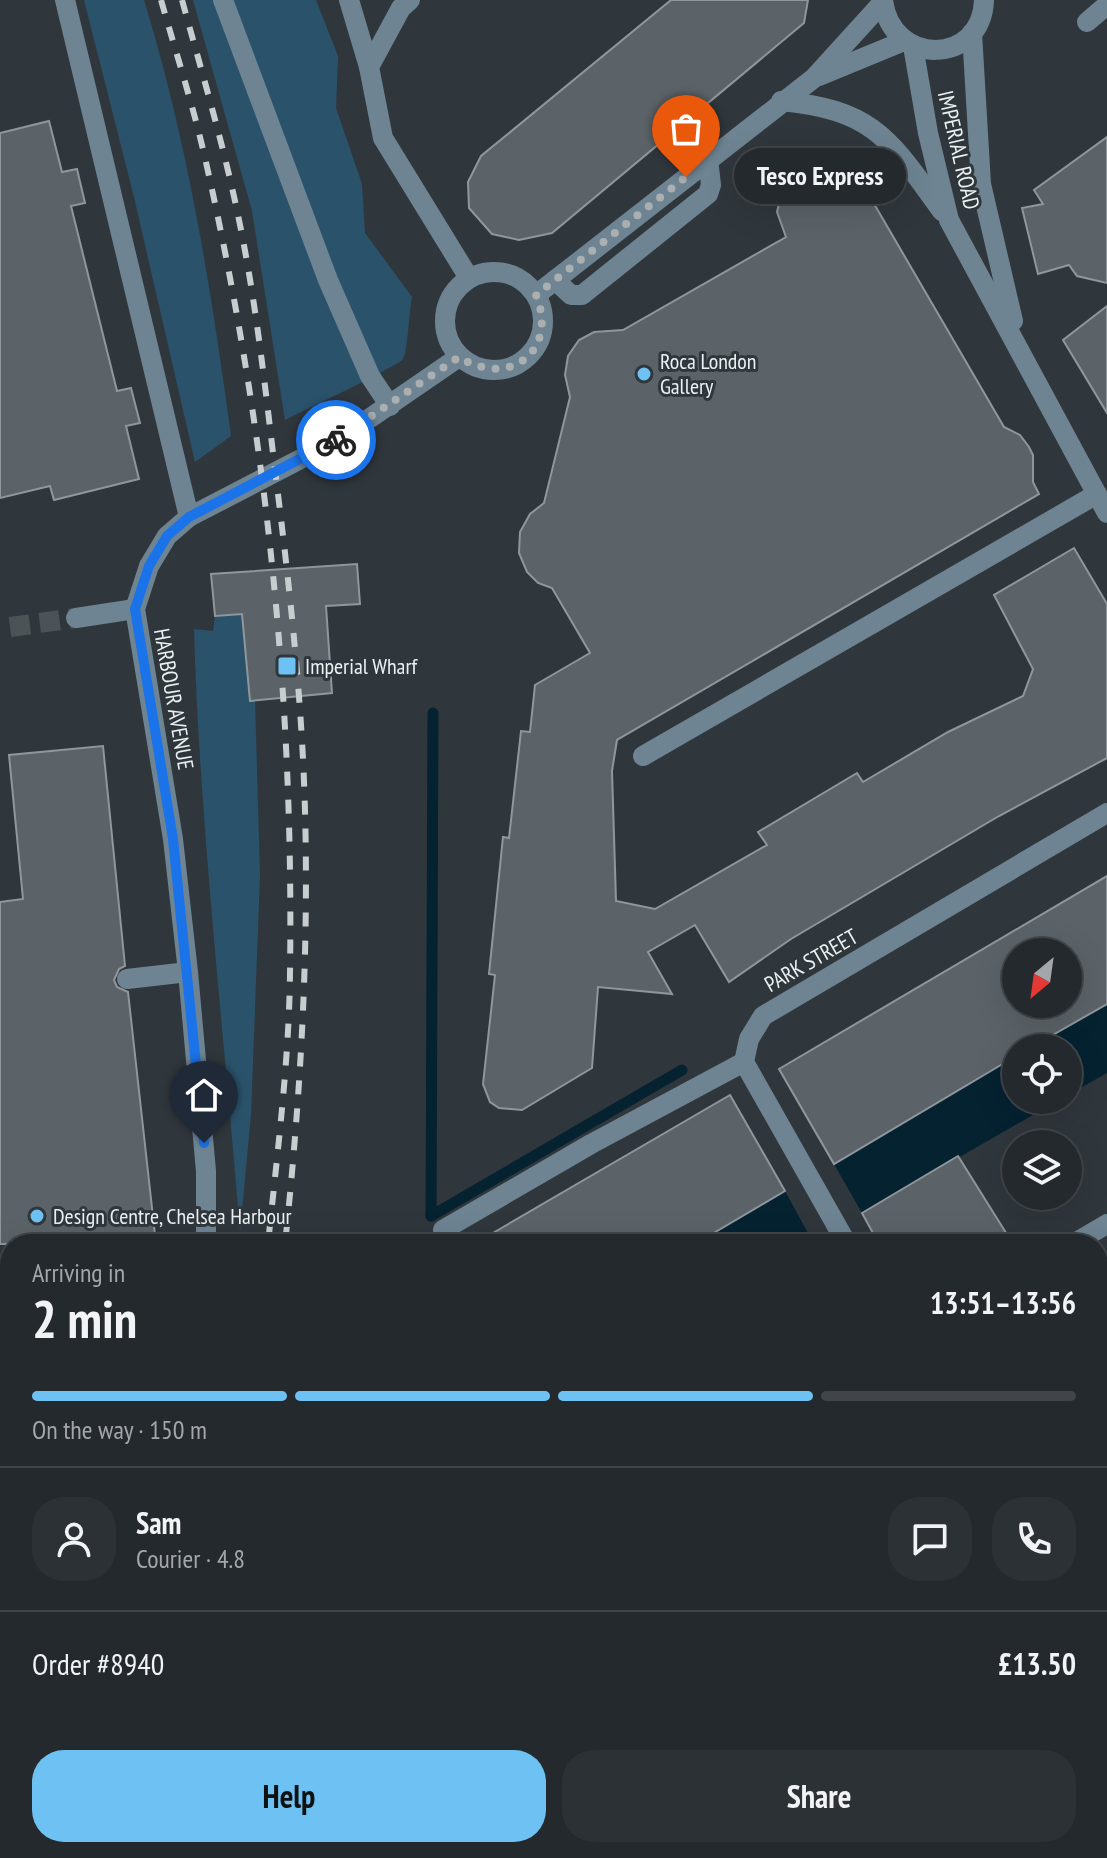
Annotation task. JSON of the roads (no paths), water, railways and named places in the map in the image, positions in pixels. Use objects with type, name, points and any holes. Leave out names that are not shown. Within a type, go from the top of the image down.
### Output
[{"type":"street","points":[[65,0],[189,517]]},
{"type":"street","points":[[223,0],[328,280],[370,376],[390,406]]},
{"type":"street","points":[[349,0],[369,67],[383,138],[469,278]]},
{"type":"street","points":[[369,67],[401,8],[410,0]]},
{"type":"street","points":[[814,78],[909,44],[945,50],[972,33],[981,20],[984,0]]},
{"type":"street","points":[[883,1],[886,17],[909,44]]},
{"type":"street","points":[[536,295],[814,78],[883,1]]},
{"type":"street","points":[[1087,22],[1107,5]]},
{"type":"street","name":"IMPERIAL ROAD","points":[[972,33],[981,184],[1018,343]]},
{"type":"street","name":"IMPERIAL ROAD","points":[[909,44],[949,220],[1107,513]]},
{"type":"street","points":[[781,101],[821,105],[872,126],[905,161],[949,220]]},
{"type":"street","points":[[555,280],[571,295],[582,295],[708,194],[711,185],[708,159]]},
{"type":"street","points":[[483,273],[513,276],[536,295],[543,326],[539,341],[518,364],[487,370],[459,357],[450,345],[445,315],[449,300],[469,278],[483,273]]},
{"type":"street","name":"HARBOUR AVENUE","points":[[206,1234],[206,1171],[188,972],[169,809],[135,609],[149,566],[167,536],[189,517],[341,438],[459,357]]},
{"type":"street","points":[[643,756],[1097,494]]},
{"type":"street","points":[[76,618],[135,609]]},
{"type":"street","name":"PARK STREET","points":[[744,1062],[749,1039],[763,1016],[1107,813]]},
{"type":"street","points":[[127,979],[188,972]]},
{"type":"street","points":[[443,1230],[591,1144],[744,1062],[841,1234]]},
{"type":"waterway","points":[[431,1216],[433,713]]},
{"type":"waterway","points":[[431,1216],[682,1070]]},
{"type":"tunnel","points":[[10,627],[76,618]]},
{"type":"railway","points":[[161,0],[205,158],[245,360],[260,461],[281,665],[290,870],[290,973],[285,1075],[269,1234]]},
{"type":"railway","points":[[182,0],[239,220],[264,376],[292,614],[303,759],[306,880],[300,1062],[286,1234]]},
{"type":"place","name":"Tesco Express","points":[[686,177]]},
{"type":"place","name":"Roca London Gallery","points":[[644,374]]},
{"type":"place","name":"Imperial Wharf","points":[[287,666]]},
{"type":"place","name":"Design Centre, Chelsea Harbour","points":[[37,1216]]}]
